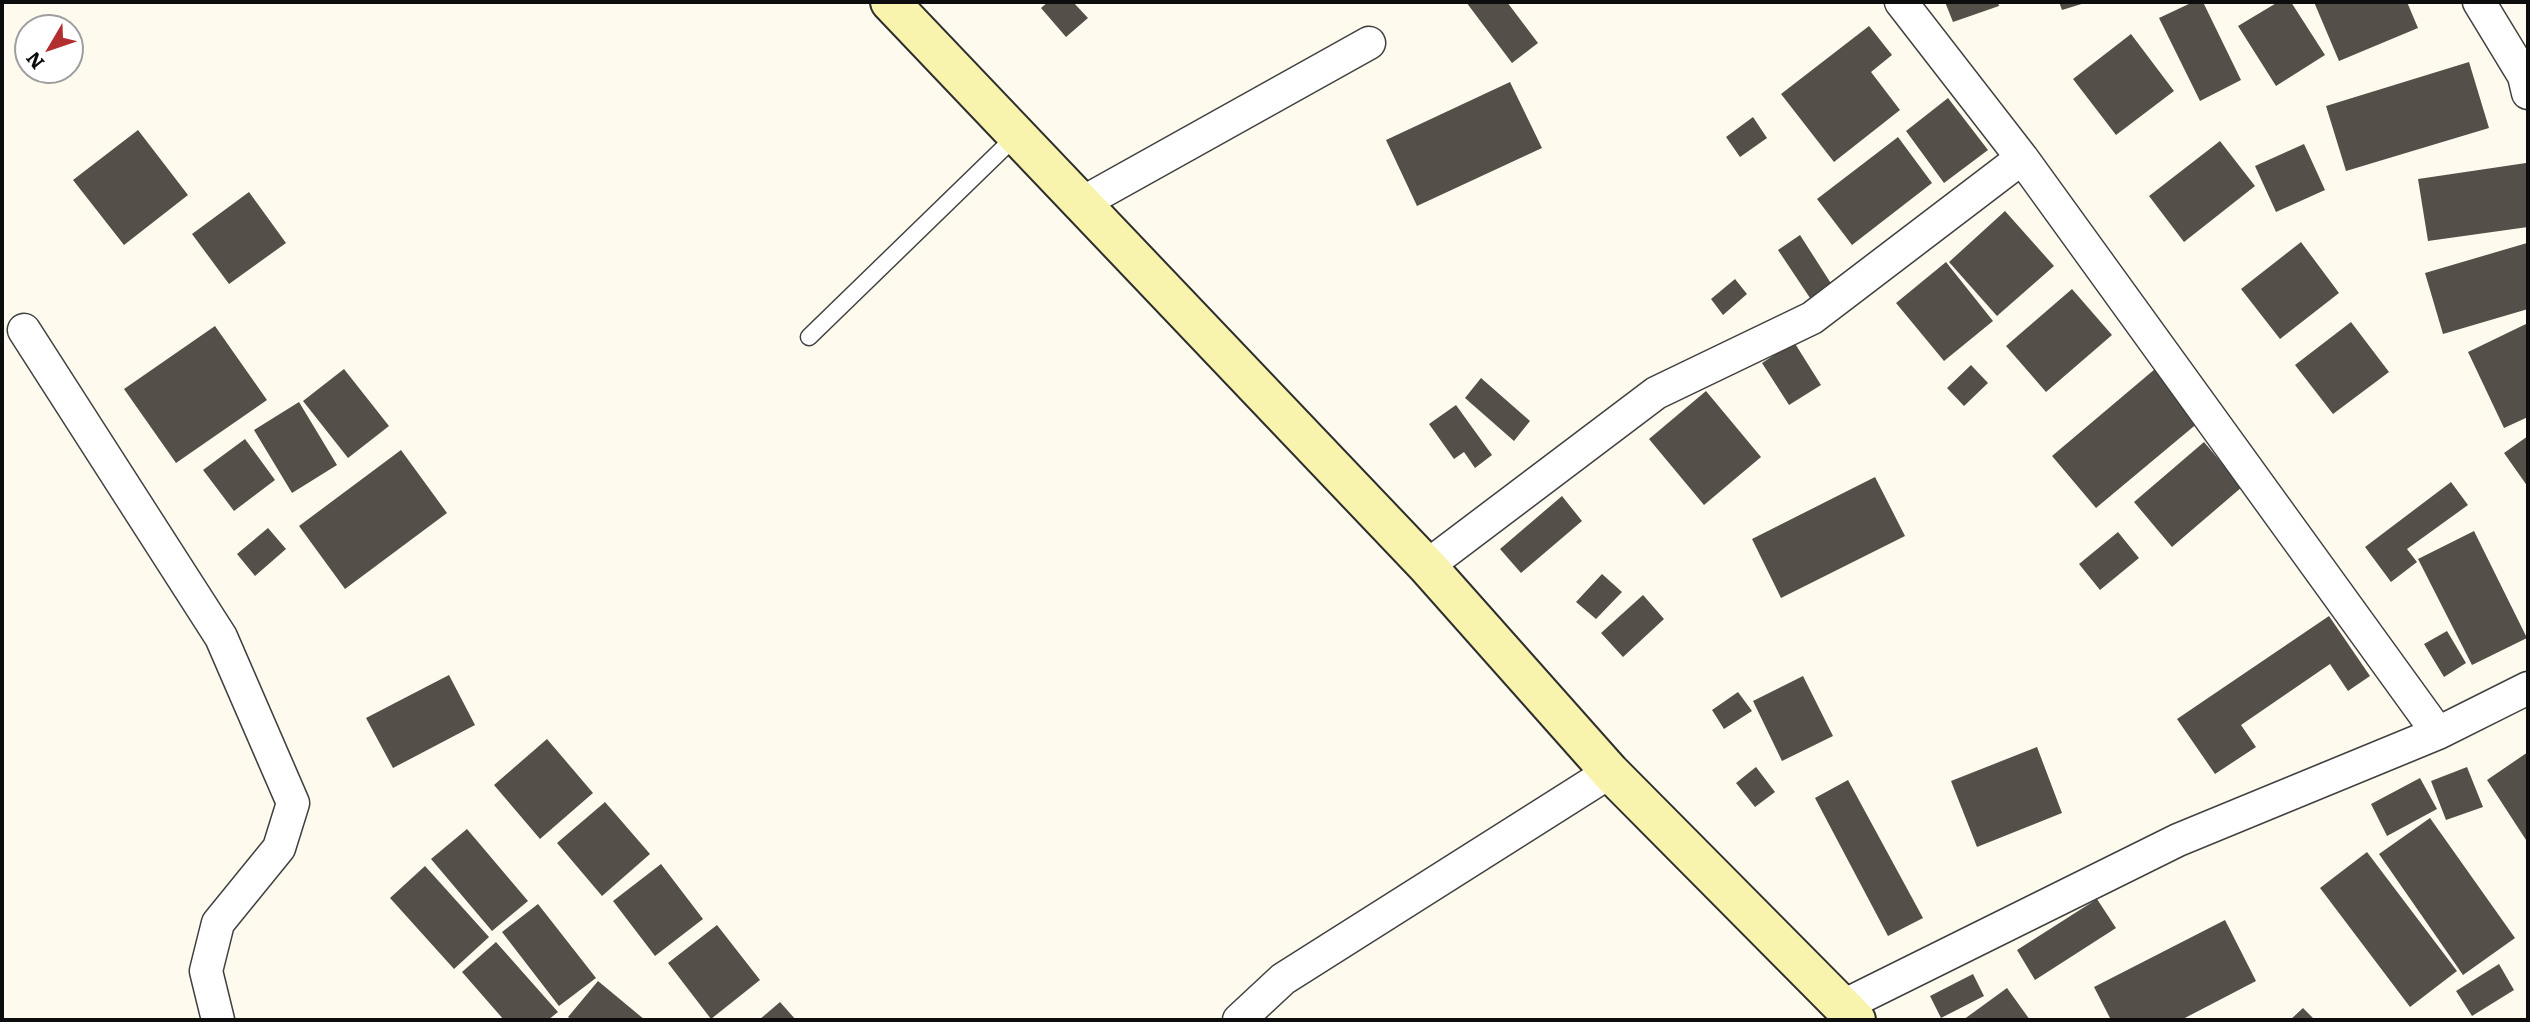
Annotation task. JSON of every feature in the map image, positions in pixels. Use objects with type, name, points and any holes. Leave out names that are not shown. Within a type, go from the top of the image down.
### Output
[{"type":"main road","points":[[890,2],[1427,566],[1610,772],[1849,1013]]},
{"type":"street","points":[[1901,2],[2022,158],[2438,733]]},
{"type":"street","points":[[2479,2],[2524,76],[2528,93]]},
{"type":"street","points":[[1082,204],[1369,43]]},
{"type":"street","points":[[1427,566],[1656,393],[1812,318],[2022,158]]},
{"type":"street","points":[[24,330],[221,636],[293,803],[279,848],[218,923],[206,971],[218,1020]]},
{"type":"street","points":[[1849,1013],[2178,840],[2438,733],[2528,688]]},
{"type":"street","points":[[1239,1020],[1283,979],[1610,772]]},
{"type":"lane","points":[[809,337],[1017,135]]},
{"type":"building","points":[[1048,2],[1073,2],[1088,18],[1066,37],[1041,8]]},
{"type":"building","points":[[1466,2],[1507,2],[1538,43],[1512,63]]},
{"type":"building","points":[[1945,2],[1998,2],[1999,6],[1953,22]]},
{"type":"building","points":[[2059,2],[2088,2],[2062,10]]},
{"type":"building","points":[[2193,2],[2203,2],[2241,80],[2200,101],[2159,18]]},
{"type":"building","points":[[2278,2],[2291,2],[2325,55],[2276,86],[2238,26]]},
{"type":"building","points":[[2314,2],[2407,2],[2418,28],[2339,61]]},
{"type":"building","points":[[1869,26],[1892,55],[1871,72],[1900,110],[1834,162],[1781,94]]},
{"type":"building","points":[[2131,34],[2174,91],[2116,135],[2073,79]]},
{"type":"building","points":[[2469,62],[2489,128],[2346,171],[2326,106]]},
{"type":"building","points":[[1510,82],[1542,148],[1417,206],[1386,140]]},
{"type":"building","points":[[1948,98],[1988,150],[1944,183],[1906,131]]},
{"type":"building","points":[[1753,117],[1767,138],[1740,157],[1726,137]]},
{"type":"building","points":[[138,130],[188,195],[124,245],[73,180]]},
{"type":"building","points":[[1898,137],[1932,183],[1852,245],[1817,199]]},
{"type":"building","points":[[2220,141],[2255,186],[2184,242],[2149,196]]},
{"type":"building","points":[[2304,144],[2325,190],[2276,212],[2255,166]]},
{"type":"building","points":[[2526,163],[2528,227],[2428,241],[2418,179]]},
{"type":"building","points":[[249,192],[286,243],[229,284],[192,234]]},
{"type":"building","points":[[2005,211],[2054,266],[1997,316],[1949,262]]},
{"type":"building","points":[[1800,235],[1832,285],[1810,298],[1778,250]]},
{"type":"building","points":[[2301,242],[2339,293],[2280,339],[2241,289]]},
{"type":"building","points":[[2527,243],[2528,309],[2443,334],[2425,273]]},
{"type":"building","points":[[1946,262],[1993,321],[1944,361],[1896,303]]},
{"type":"building","points":[[1735,279],[1747,294],[1723,315],[1711,299]]},
{"type":"building","points":[[2072,289],[2112,335],[2046,392],[2006,346]]},
{"type":"building","points":[[2351,322],[2389,372],[2333,414],[2295,365]]},
{"type":"building","points":[[2528,323],[2528,417],[2504,428],[2468,352]]},
{"type":"building","points":[[215,326],[267,400],[176,463],[124,389]]},
{"type":"building","points":[[1794,342],[1821,385],[1789,405],[1762,363]]},
{"type":"building","points":[[1971,365],[1988,383],[1964,406],[1947,388]]},
{"type":"building","points":[[344,369],[389,426],[348,458],[303,401]]},
{"type":"building","points":[[2155,369],[2199,422],[2096,508],[2052,456]]},
{"type":"building","points":[[1481,378],[1530,421],[1514,441],[1465,398]]},
{"type":"building","points":[[1706,391],[1761,457],[1704,505],[1649,439]]},
{"type":"building","points":[[299,402],[337,465],[292,493],[254,430]]},
{"type":"building","points":[[1456,405],[1492,455],[1475,468],[1464,452],[1454,459],[1429,424]]},
{"type":"building","points":[[2528,436],[2528,487],[2504,453]]},
{"type":"building","points":[[245,439],[275,480],[234,511],[203,470]]},
{"type":"building","points":[[2204,442],[2242,487],[2172,547],[2134,502]]},
{"type":"building","points":[[401,450],[447,513],[345,589],[299,526]]},
{"type":"building","points":[[1875,477],[1905,536],[1781,598],[1752,539]]},
{"type":"building","points":[[2451,482],[2468,505],[2407,549],[2417,562],[2391,582],[2365,547]]},
{"type":"building","points":[[1562,496],[1582,521],[1521,573],[1500,549]]},
{"type":"building","points":[[268,528],[286,549],[255,576],[237,554]]},
{"type":"building","points":[[2474,531],[2527,638],[2472,665],[2418,559]]},
{"type":"building","points":[[2118,532],[2139,558],[2100,590],[2079,564]]},
{"type":"building","points":[[1602,574],[1622,592],[1596,619],[1576,602]]},
{"type":"building","points":[[1643,595],[1664,619],[1623,657],[1601,633]]},
{"type":"building","points":[[2329,616],[2370,676],[2348,691],[2330,664],[2241,725],[2256,747],[2215,774],[2177,719]]},
{"type":"building","points":[[2447,631],[2466,663],[2444,677],[2424,644]]},
{"type":"building","points":[[449,675],[475,725],[393,768],[366,718]]},
{"type":"building","points":[[1803,676],[1833,736],[1782,761],[1753,701]]},
{"type":"building","points":[[1738,692],[1752,711],[1724,729],[1712,710]]},
{"type":"building","points":[[547,739],[593,793],[540,839],[494,785]]},
{"type":"building","points":[[2037,747],[2062,813],[1977,847],[1951,781]]},
{"type":"building","points":[[2528,752],[2528,843],[2487,780]]},
{"type":"building","points":[[1756,767],[1775,792],[1755,807],[1736,783]]},
{"type":"building","points":[[2467,767],[2483,807],[2446,820],[2431,781]]},
{"type":"building","points":[[2420,778],[2437,809],[2387,836],[2371,804]]},
{"type":"building","points":[[1848,780],[1923,918],[1888,936],[1815,798]]},
{"type":"building","points":[[605,802],[650,854],[602,896],[557,843]]},
{"type":"building","points":[[2430,818],[2515,938],[2463,975],[2379,854]]},
{"type":"building","points":[[467,829],[528,901],[492,931],[431,859]]},
{"type":"building","points":[[2367,852],[2457,971],[2410,1007],[2320,888]]},
{"type":"building","points":[[661,864],[703,919],[655,956],[613,901]]},
{"type":"building","points":[[425,866],[489,937],[454,969],[390,898]]},
{"type":"building","points":[[2097,899],[2116,928],[2035,980],[2017,950]]},
{"type":"building","points":[[538,904],[596,978],[559,1006],[502,932]]},
{"type":"building","points":[[2225,920],[2256,981],[2181,1020],[2111,1020],[2094,987]]},
{"type":"building","points":[[717,925],[760,980],[711,1019],[668,963]]},
{"type":"building","points":[[496,942],[558,1012],[548,1020],[504,1020],[462,972]]},
{"type":"building","points":[[2499,964],[2514,990],[2472,1016],[2456,991]]},
{"type":"building","points":[[1973,974],[1984,996],[1941,1018],[1930,996]]},
{"type":"building","points":[[598,981],[645,1020],[572,1020],[568,1017]]},
{"type":"building","points":[[2007,988],[2030,1020],[1963,1020]]},
{"type":"building","points":[[780,1002],[796,1020],[759,1020]]},
{"type":"building","points":[[2303,1008],[2315,1020],[2290,1020]]}]
